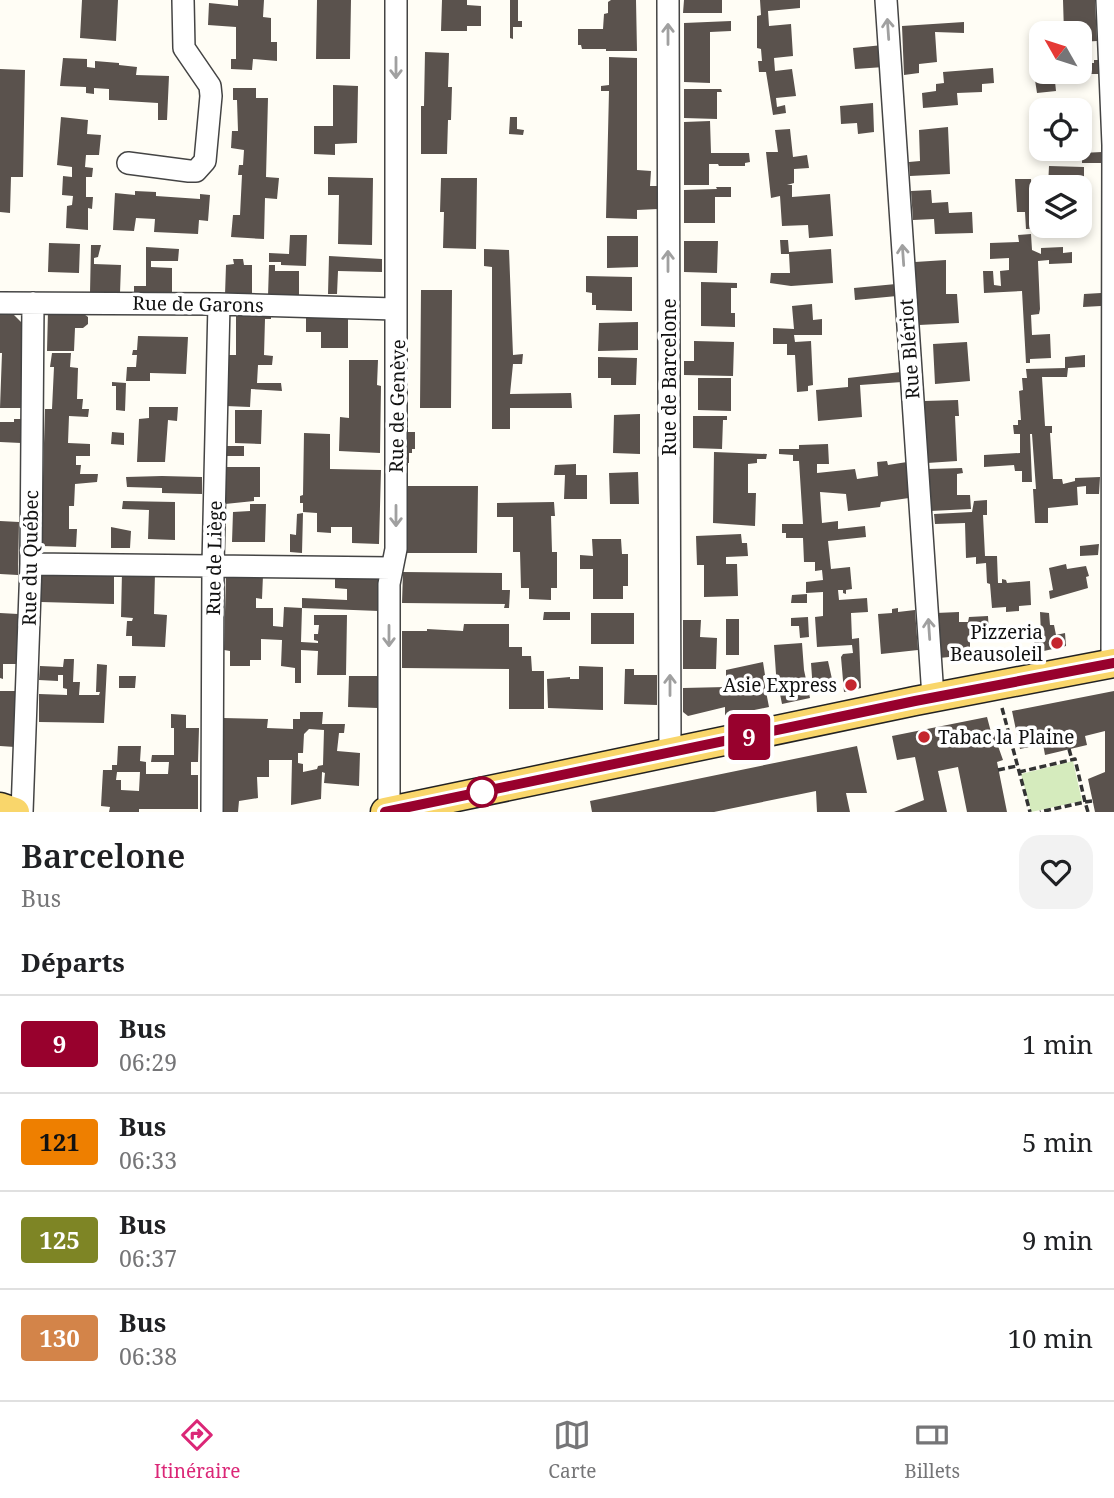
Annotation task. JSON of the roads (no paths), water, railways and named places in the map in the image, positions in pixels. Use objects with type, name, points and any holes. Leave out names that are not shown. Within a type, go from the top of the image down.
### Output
[{"type":"main road","points":[[387,812],[933,697],[1113,663]]},
{"type":"main road","points":[[0,807],[15,812]]},
{"type":"street","points":[[128,163],[196,171],[205,161],[210,86],[184,48],[183,0]]},
{"type":"street","name":"Rue de Genève","points":[[387,812],[391,568],[396,549],[396,0]]},
{"type":"street","name":"Rue de Barcelone","points":[[667,0],[670,753]]},
{"type":"street","name":"Rue Blériot","points":[[886,0],[933,697]]},
{"type":"street","points":[[1107,0],[1113,145],[1113,663]]},
{"type":"street","name":"Rue de Garons","points":[[0,303],[219,304],[395,309]]},
{"type":"street","name":"Rue du Québec","points":[[22,812],[31,565],[33,303]]},
{"type":"street","name":"Rue de Liège","points":[[212,812],[219,304]]},
{"type":"street","points":[[31,565],[391,568]]},
{"type":"place","name":"Pizzeria Beausoleil","points":[[1057,643]]},
{"type":"place","name":"Asie Express","points":[[851,685]]},
{"type":"place","name":"Tabac la Plaine","points":[[924,737]]}]
